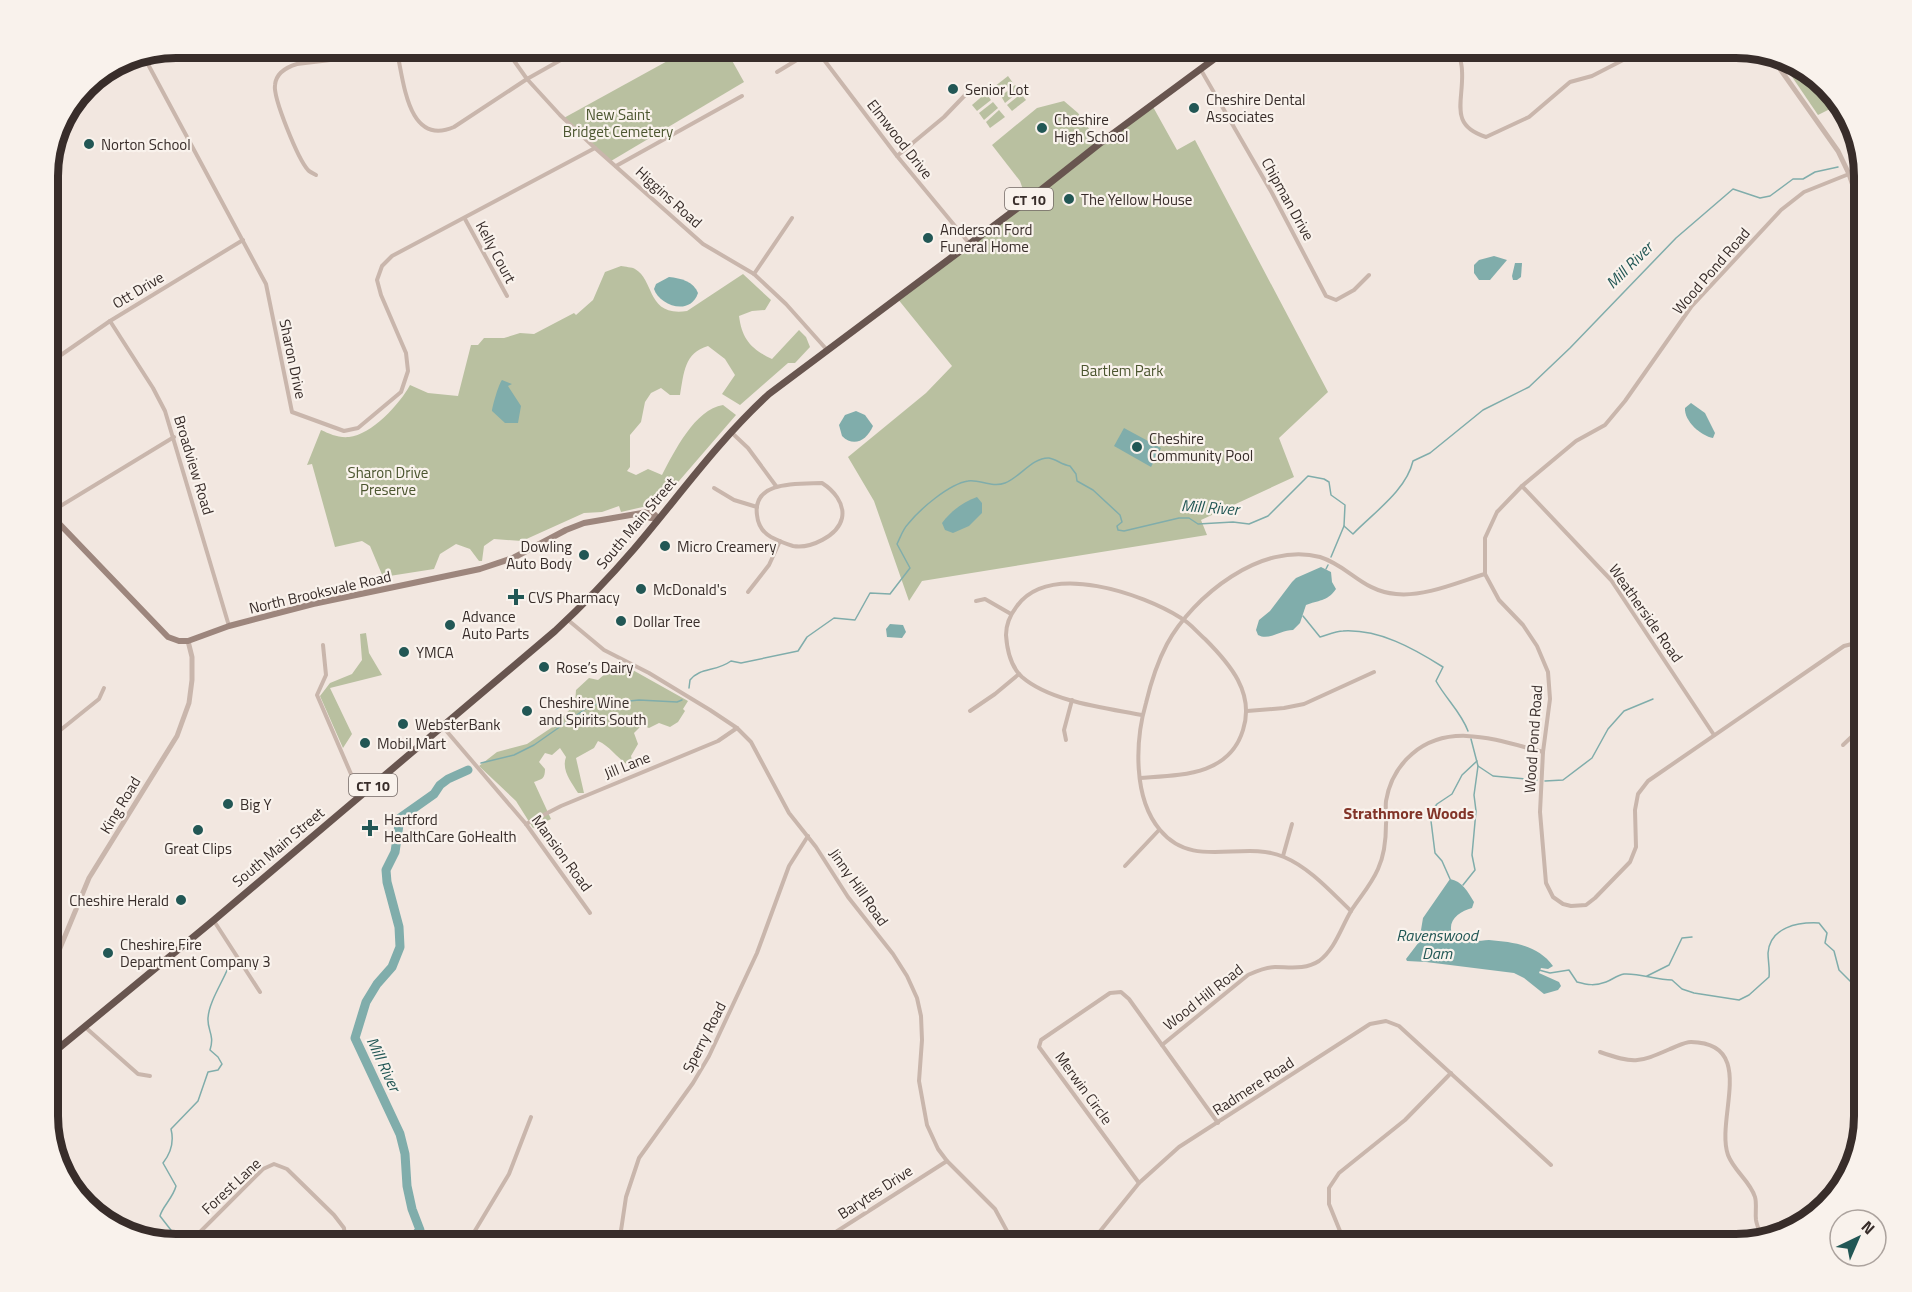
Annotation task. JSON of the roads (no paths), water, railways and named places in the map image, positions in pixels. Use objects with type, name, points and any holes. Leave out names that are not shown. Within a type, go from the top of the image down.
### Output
[{"type":"highway","name":"South Main Street","points":[[59,1048],[214,920],[568,619],[626,558],[730,431],[769,394],[1216,58]]},
{"type":"main road","name":"North Brooksvale Road","points":[[188,641],[229,626],[312,604],[480,570],[513,558],[584,523],[642,513],[650,518],[658,518]]},
{"type":"main road","points":[[59,523],[168,637],[188,641]]},
{"type":"street","points":[[316,175],[308,171],[288,132],[276,96],[275,85],[279,75],[286,67],[347,58]]},
{"type":"street","points":[[398,58],[406,94],[414,115],[420,124],[430,131],[444,132],[454,128],[527,79],[564,58]]},
{"type":"street","name":"Higgins Road","points":[[512,58],[527,79],[596,148],[703,244],[754,274],[786,304],[828,351]]},
{"type":"street","points":[[777,72],[799,58]]},
{"type":"street","name":"Elmwood Drive","points":[[823,58],[897,156],[969,243]]},
{"type":"street","points":[[1460,58],[1463,73],[1462,121],[1472,132],[1486,137],[1529,117],[1570,82],[1602,72],[1627,58]]},
{"type":"street","name":"Sharon Drive","points":[[147,63],[266,284],[292,412],[344,431],[358,428],[401,392],[408,371],[406,353],[381,295],[377,280],[382,266],[392,256],[596,148]]},
{"type":"street","points":[[1778,66],[1831,139],[1854,189]]},
{"type":"street","name":"Chipman Drive","points":[[1201,70],[1272,192],[1326,296],[1336,300],[1354,290],[1369,275]]},
{"type":"street","points":[[897,156],[944,117],[969,91]]},
{"type":"street","points":[[616,166],[742,96]]},
{"type":"street","name":"Wood Pond Road","points":[[1849,174],[1804,192],[1781,210],[1691,307],[1625,401],[1605,425],[1576,441],[1522,486],[1497,512],[1485,538],[1485,574],[1499,600],[1523,625],[1537,646],[1548,672],[1550,699],[1543,752],[1540,812],[1546,883],[1550,893],[1558,901],[1571,906],[1582,906],[1596,898],[1634,855],[1637,839],[1635,810],[1638,794],[1644,786],[1655,776],[1844,646],[1854,642]]},
{"type":"street","points":[[754,274],[792,218]]},
{"type":"street","name":"Kelly Court","points":[[465,219],[507,296]]},
{"type":"street","name":"Ott Drive","points":[[59,356],[110,321],[243,240]]},
{"type":"street","name":"Broadview Road","points":[[110,321],[165,411],[229,626]]},
{"type":"street","points":[[730,431],[748,448],[776,486]]},
{"type":"street","points":[[59,506],[174,437]]},
{"type":"street","points":[[822,483],[833,491],[840,504],[842,518],[834,532],[814,544],[794,546],[769,536],[758,525],[757,507],[760,498],[776,486],[822,483]]},
{"type":"street","name":"Weatherside Road","points":[[1522,486],[1611,580],[1714,735]]},
{"type":"street","points":[[714,488],[734,500],[757,507]]},
{"type":"street","points":[[748,592],[769,565],[780,541]]},
{"type":"street","points":[[1351,910],[1314,877],[1283,856],[1251,849],[1215,854],[1192,851],[1173,842],[1159,830],[1145,803],[1140,778],[1142,716],[1155,668],[1168,642],[1202,599],[1227,580],[1259,563],[1284,556],[1319,557],[1340,566],[1368,586],[1382,592],[1398,594],[1428,590],[1485,574]]},
{"type":"street","points":[[1140,778],[1197,773],[1216,765],[1231,753],[1243,732],[1247,711],[1244,692],[1235,673],[1184,619],[1130,594],[1103,587],[1070,585],[1046,586],[1023,598],[1011,614],[1006,628],[1011,662],[1019,674],[1032,685],[1072,700],[1142,716]]},
{"type":"street","points":[[976,601],[985,599],[1011,614]]},
{"type":"street","name":"Jinny Hill Road","points":[[568,619],[615,657],[670,685],[737,728],[751,742],[783,803],[826,861],[855,908],[899,963],[913,987],[919,1004],[922,1027],[919,1081],[923,1110],[932,1137],[947,1161],[995,1209],[1009,1234]]},
{"type":"street","name":"King Road","points":[[59,950],[89,878],[177,736],[189,702],[192,680],[192,657],[188,641]]},
{"type":"street","points":[[323,645],[326,675],[317,695],[351,774],[363,794]]},
{"type":"street","points":[[1247,711],[1304,704],[1374,672]]},
{"type":"street","points":[[970,711],[1019,674]]},
{"type":"street","points":[[59,731],[99,699],[104,688]]},
{"type":"street","points":[[1066,740],[1064,730],[1072,700]]},
{"type":"street","name":"Mansion Road","points":[[443,727],[526,824],[590,913]]},
{"type":"street","name":"Jill Lane","points":[[526,824],[561,806],[718,741],[737,728]]},
{"type":"street","name":"Wood Hill Road","points":[[1162,1044],[1248,975],[1275,967],[1303,968],[1318,962],[1330,951],[1351,910],[1369,887],[1379,868],[1384,846],[1386,802],[1393,779],[1403,762],[1418,749],[1438,739],[1453,735],[1475,735],[1543,752]]},
{"type":"street","points":[[1843,746],[1854,735]]},
{"type":"street","points":[[1283,856],[1292,824]]},
{"type":"street","points":[[1125,866],[1159,830]]},
{"type":"street","name":"Sperry Road","points":[[620,1234],[626,1197],[636,1165],[645,1148],[693,1083],[709,1056],[753,962],[786,872],[808,836]]},
{"type":"street","points":[[214,920],[260,992]]},
{"type":"street","name":"Merwin Circle","points":[[1139,1183],[1039,1047],[1039,1043],[1110,993],[1121,992],[1129,999],[1218,1123]]},
{"type":"street","name":"Radmere Road","points":[[1097,1234],[1139,1183],[1179,1147],[1370,1024],[1378,1022],[1386,1021],[1399,1026],[1551,1165]]},
{"type":"street","points":[[84,1027],[138,1074],[150,1076]]},
{"type":"street","points":[[1600,1052],[1624,1061],[1641,1062],[1687,1042],[1702,1043],[1717,1049],[1726,1060],[1731,1075],[1725,1139],[1728,1154],[1735,1169],[1749,1185],[1755,1198],[1759,1230]]},
{"type":"street","points":[[1341,1234],[1329,1204],[1329,1188],[1339,1173],[1405,1120],[1451,1073]]},
{"type":"street","points":[[473,1234],[509,1174],[531,1117]]},
{"type":"street","name":"Barytes Drive","points":[[833,1234],[947,1161]]},
{"type":"street","name":"Forest Lane","points":[[198,1234],[262,1169],[274,1164],[288,1169],[334,1215],[344,1228],[345,1234]]},
{"type":"water","points":[[1494,256],[1507,260],[1490,280],[1479,280],[1474,273],[1474,265],[1479,260]]},
{"type":"water","points":[[1515,263],[1522,263],[1521,277],[1513,280],[1512,276]]},
{"type":"water","points":[[669,277],[690,283],[698,293],[694,300],[688,305],[675,306],[662,300],[654,289],[656,284]]},
{"type":"water","points":[[502,380],[512,384],[508,386],[521,406],[518,423],[505,423],[492,411]]},
{"type":"water","points":[[1691,403],[1705,413],[1715,433],[1713,438],[1708,437],[1690,423],[1685,408]]},
{"type":"water","points":[[856,411],[865,415],[873,426],[864,438],[856,442],[842,436],[839,425],[845,415]]},
{"type":"water","name":"Cheshire Community Pool","points":[[1124,428],[1161,448],[1151,467],[1114,446]]},
{"type":"water","points":[[977,497],[982,503],[982,513],[969,526],[953,533],[945,530],[942,523],[949,515],[962,504]]},
{"type":"water","points":[[1321,567],[1331,572],[1332,582],[1336,589],[1333,593],[1306,605],[1300,623],[1293,630],[1266,637],[1258,635],[1256,630],[1259,620],[1270,611],[1292,582]]},
{"type":"water","points":[[890,624],[903,625],[906,632],[902,638],[887,637],[886,629]]},
{"type":"water","name":"Ravenswood Dam","points":[[1450,879],[1461,885],[1474,902],[1472,908],[1463,911],[1453,920],[1452,934],[1470,941],[1507,942],[1540,953],[1553,966],[1548,969],[1541,968],[1539,973],[1559,982],[1561,986],[1558,990],[1544,994],[1514,973],[1407,961],[1406,959],[1419,942],[1423,918]]},
{"type":"waterway","name":"Mill River","points":[[689,688],[690,680],[699,673],[731,661],[741,663],[798,651],[807,637],[834,618],[855,620],[870,593],[890,594],[910,568],[897,544],[906,526],[927,505],[960,483],[968,481],[995,485],[1005,483],[1043,459],[1049,458],[1070,466],[1076,474],[1077,481],[1093,490],[1120,515],[1122,522],[1117,526],[1118,530],[1124,531],[1179,518],[1189,518],[1198,524],[1233,522],[1249,524],[1268,516],[1308,476],[1329,482],[1331,495],[1345,505],[1344,526],[1353,534],[1396,492],[1413,461],[1430,453],[1483,410],[1529,387],[1676,238],[1733,189],[1760,198],[1770,196],[1793,179],[1803,179],[1815,172],[1838,167]]},
{"type":"waterway","points":[[1331,557],[1344,526]]},
{"type":"waterway","points":[[1326,569],[1328,565]]},
{"type":"waterway","points":[[1303,616],[1320,637],[1340,631],[1370,633],[1408,647],[1443,667],[1436,681],[1468,731]]},
{"type":"waterway","points":[[1545,781],[1563,780],[1592,758],[1608,729],[1624,711],[1653,699]]},
{"type":"waterway","name":"Mill River","points":[[481,763],[514,755],[534,745],[591,705],[639,700],[677,702],[682,700]]},
{"type":"waterway","points":[[1463,885],[1475,870],[1472,855],[1476,811],[1474,795],[1478,766],[1471,739]]},
{"type":"waterway","points":[[1450,879],[1442,861],[1435,853],[1430,813],[1437,804],[1452,794],[1462,775],[1477,761]]},
{"type":"waterway","points":[[1478,766],[1493,776],[1537,780]]},
{"type":"waterway","name":"Mill River","points":[[416,1234],[420,1230],[407,1186],[405,1154],[400,1134],[355,1038],[366,1002],[377,984],[392,967],[400,947],[399,927],[386,870],[395,852],[400,818],[434,794],[448,779],[468,770]]},
{"type":"waterway","points":[[1539,970],[1550,973],[1569,970],[1577,982],[1592,985],[1630,974],[1672,980],[1682,989],[1694,993],[1739,1000],[1749,995],[1769,977],[1768,953],[1770,944],[1779,932],[1794,925],[1819,923],[1827,933],[1825,943],[1834,951],[1839,970],[1854,985]]},
{"type":"waterway","points":[[1647,976],[1669,965],[1682,938],[1692,937]]},
{"type":"waterway","points":[[174,1234],[160,1216],[176,1186],[163,1163],[171,1147],[171,1129],[198,1101],[208,1072],[218,1070],[222,1064],[210,1050],[212,1040],[208,1018],[213,999],[228,968]]},
{"type":"place","name":"Senior Lot","points":[[953,89]]},
{"type":"place","name":"Cheshire Dental Associates","points":[[1194,108]]},
{"type":"place","name":"Cheshire High School","points":[[1042,128]]},
{"type":"place","name":"Norton School","points":[[89,144]]},
{"type":"place","name":"The Yellow House","points":[[1069,199]]},
{"type":"place","name":"Anderson Ford Funeral Home","points":[[928,238]]},
{"type":"place","name":"Cheshire Community Pool","points":[[1137,447]]},
{"type":"place","name":"Micro Creamery","points":[[665,546]]},
{"type":"place","name":"Dowling Auto Body","points":[[584,555]]},
{"type":"place","name":"McDonald's","points":[[641,589]]},
{"type":"place","name":"CVS Pharmacy","points":[[516,597]]},
{"type":"place","name":"Dollar Tree","points":[[621,621]]},
{"type":"place","name":"Advance Auto Parts","points":[[450,625]]},
{"type":"place","name":"YMCA","points":[[404,652]]},
{"type":"place","name":"Rose’s Dairy","points":[[544,667]]},
{"type":"place","name":"Cheshire Wine and Spirits South","points":[[527,711]]},
{"type":"place","name":"WebsterBank","points":[[403,724]]},
{"type":"place","name":"Mobil Mart","points":[[365,743]]},
{"type":"place","name":"Big Y","points":[[228,804]]},
{"type":"place","name":"Hartford HealthCare GoHealth","points":[[370,828]]},
{"type":"place","name":"Great Clips","points":[[198,830]]},
{"type":"place","name":"Cheshire Herald","points":[[181,900]]},
{"type":"place","name":"Cheshire Fire Department Company 3","points":[[108,953]]},
{"type":"district","name":"Strathmore Woods","points":[[1409,813]]},
{"type":"park label","name":"New Saint Bridget Cemetery","points":[[618,122]]},
{"type":"park label","name":"Bartlem Park","points":[[1122,370]]},
{"type":"park label","name":"Sharon Drive Preserve","points":[[388,480]]}]
